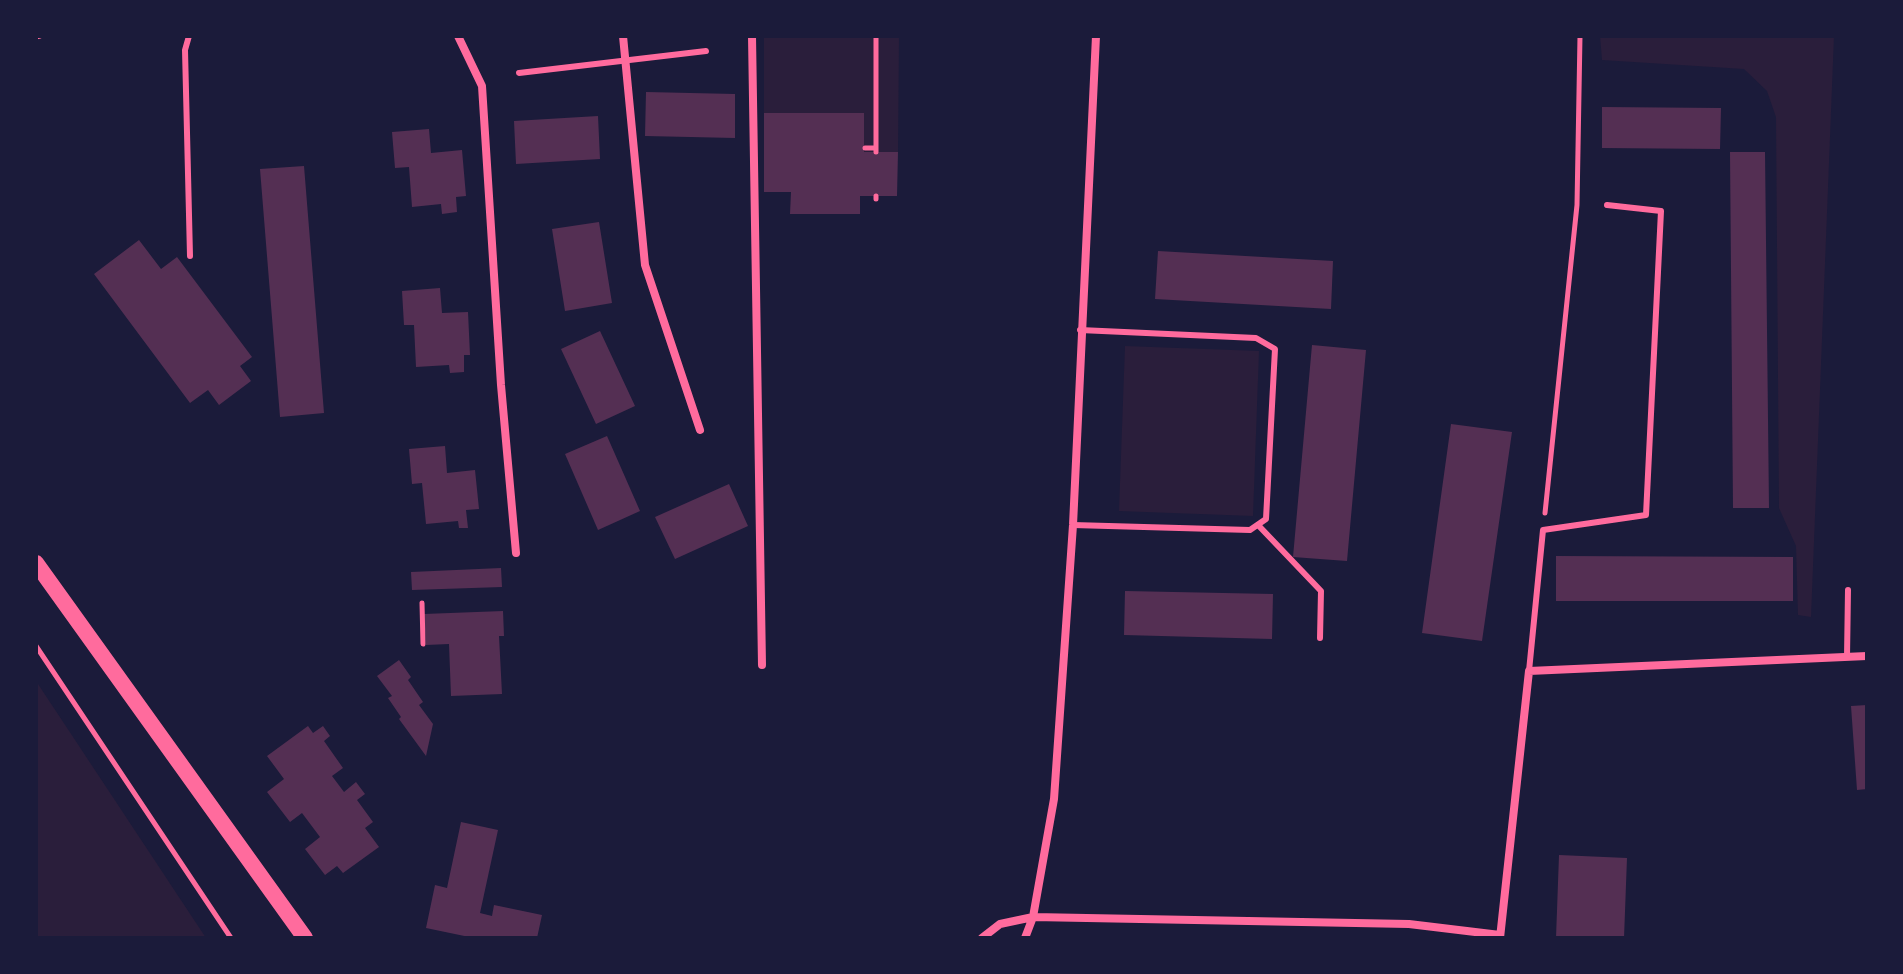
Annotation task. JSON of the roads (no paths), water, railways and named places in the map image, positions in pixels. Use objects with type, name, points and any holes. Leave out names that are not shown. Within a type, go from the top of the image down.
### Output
[{"type":"main road","points":[[36,563],[305,938]]},
{"type":"street","points":[[458,36],[482,86],[501,385],[516,553]]},
{"type":"street","points":[[623,36],[645,265],[700,430]]},
{"type":"street","points":[[752,36],[762,665]]},
{"type":"street","points":[[1025,938],[1033,917],[1054,799],[1073,525],[1096,36]]},
{"type":"street","points":[[982,938],[1000,924],[1033,917],[1409,924],[1500,936],[1529,671],[1867,656]]},
{"type":"lane","points":[[189,36],[185,50],[190,256]]},
{"type":"lane","points":[[519,73],[706,51]]},
{"type":"lane","points":[[1529,671],[1543,530],[1646,515],[1661,211],[1607,205]]},
{"type":"lane","points":[[1073,525],[1250,530],[1266,519],[1275,349],[1256,338],[1080,330]]},
{"type":"lane","points":[[1258,525],[1321,591],[1320,638]]},
{"type":"lane","points":[[1847,657],[1848,590]]}]
